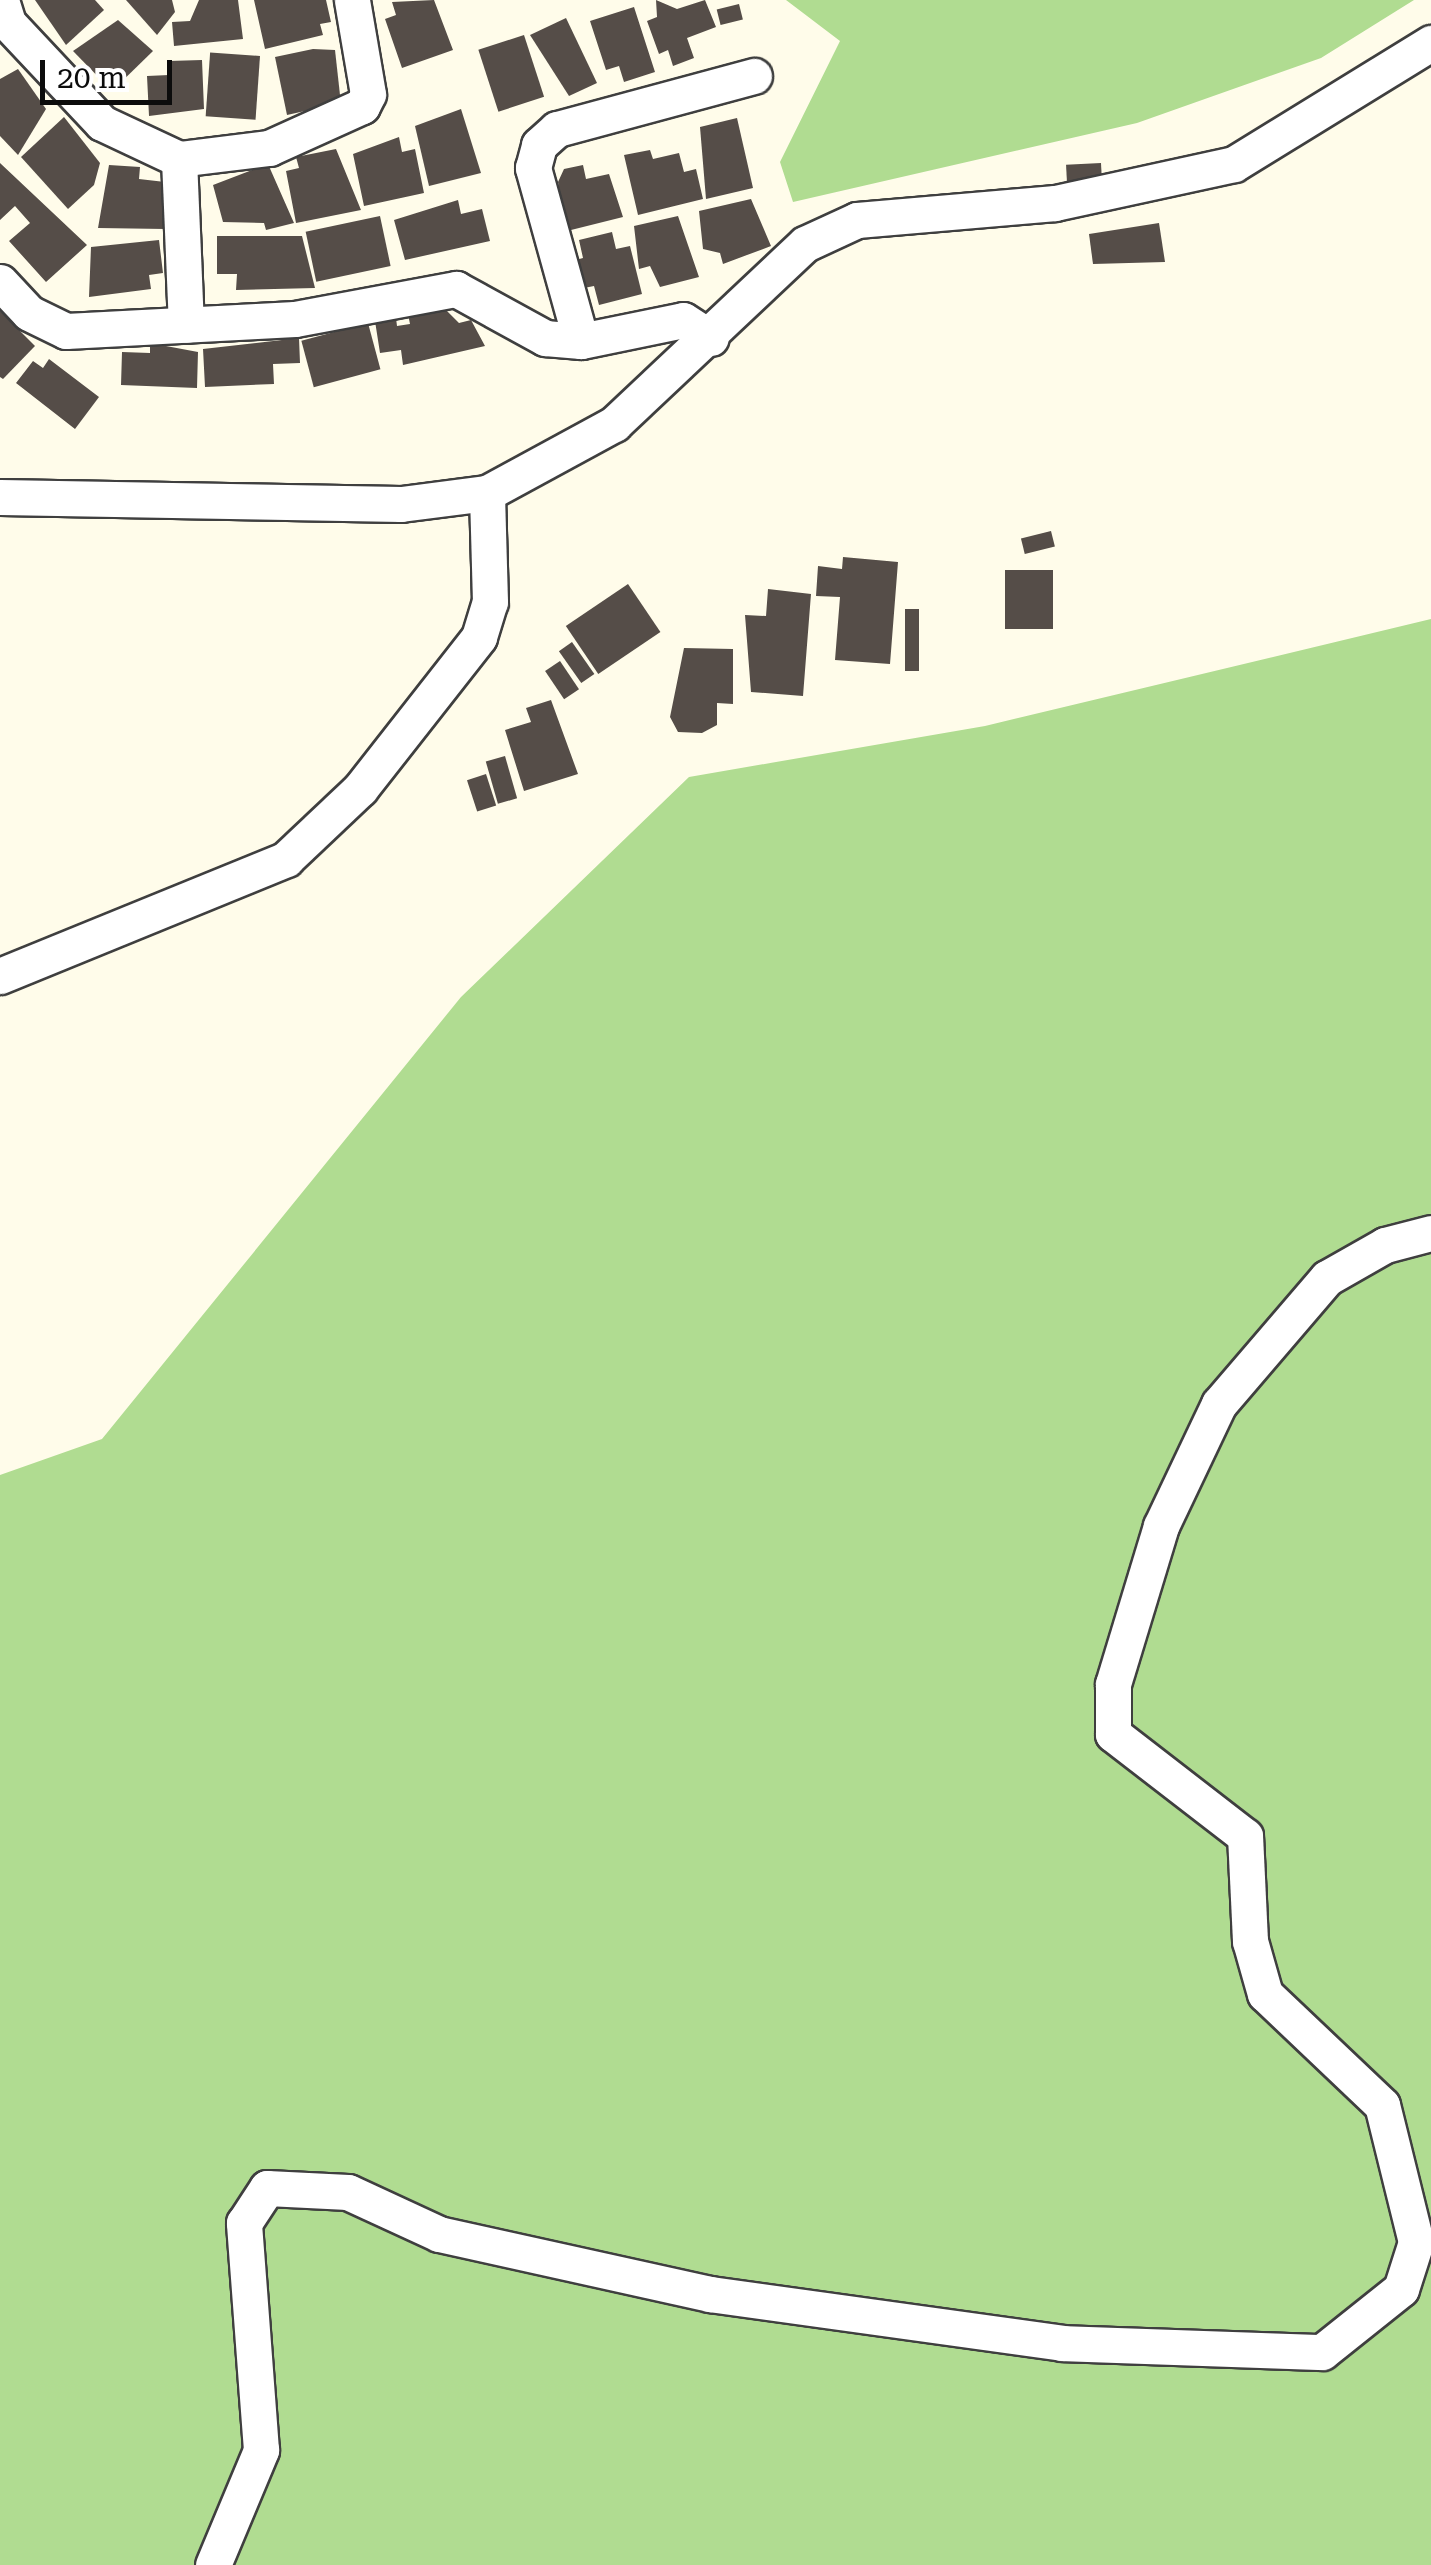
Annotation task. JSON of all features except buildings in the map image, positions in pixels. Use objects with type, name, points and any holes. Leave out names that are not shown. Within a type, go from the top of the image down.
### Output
[{"type":"street","points":[[1,0],[8,23],[102,123],[179,160],[270,148],[362,106],[368,94],[352,0]]},
{"type":"street","points":[[0,497],[401,504],[487,492],[614,424],[711,338],[805,244],[856,220],[1055,204],[1234,164],[1431,43]]},
{"type":"street","points":[[581,341],[534,168],[539,145],[557,128],[754,76]]},
{"type":"street","points":[[179,160],[186,325]]},
{"type":"street","points":[[0,282],[29,313],[66,331],[295,319],[456,289],[510,326],[581,341],[683,320],[711,338]]},
{"type":"street","points":[[0,976],[286,859],[360,789],[479,637],[490,602],[487,492]]},
{"type":"street","points":[[213,2565],[262,2450],[244,2223],[266,2188],[348,2192],[439,2234],[710,2294],[1062,2343],[1322,2352],[1401,2289],[1416,2242],[1382,2105],[1265,1994],[1250,1942],[1245,1836],[1113,1734],[1113,1684],[1161,1526],[1220,1404],[1327,1278],[1385,1245],[1431,1233]]},
{"type":"green space","points":[[786,0],[1414,0],[1321,58],[1137,123],[793,202],[780,162],[840,41]]},
{"type":"green space","points":[[1431,619],[1431,2565],[0,2565],[0,1475],[102,1439],[461,997],[689,777],[985,726]]}]
